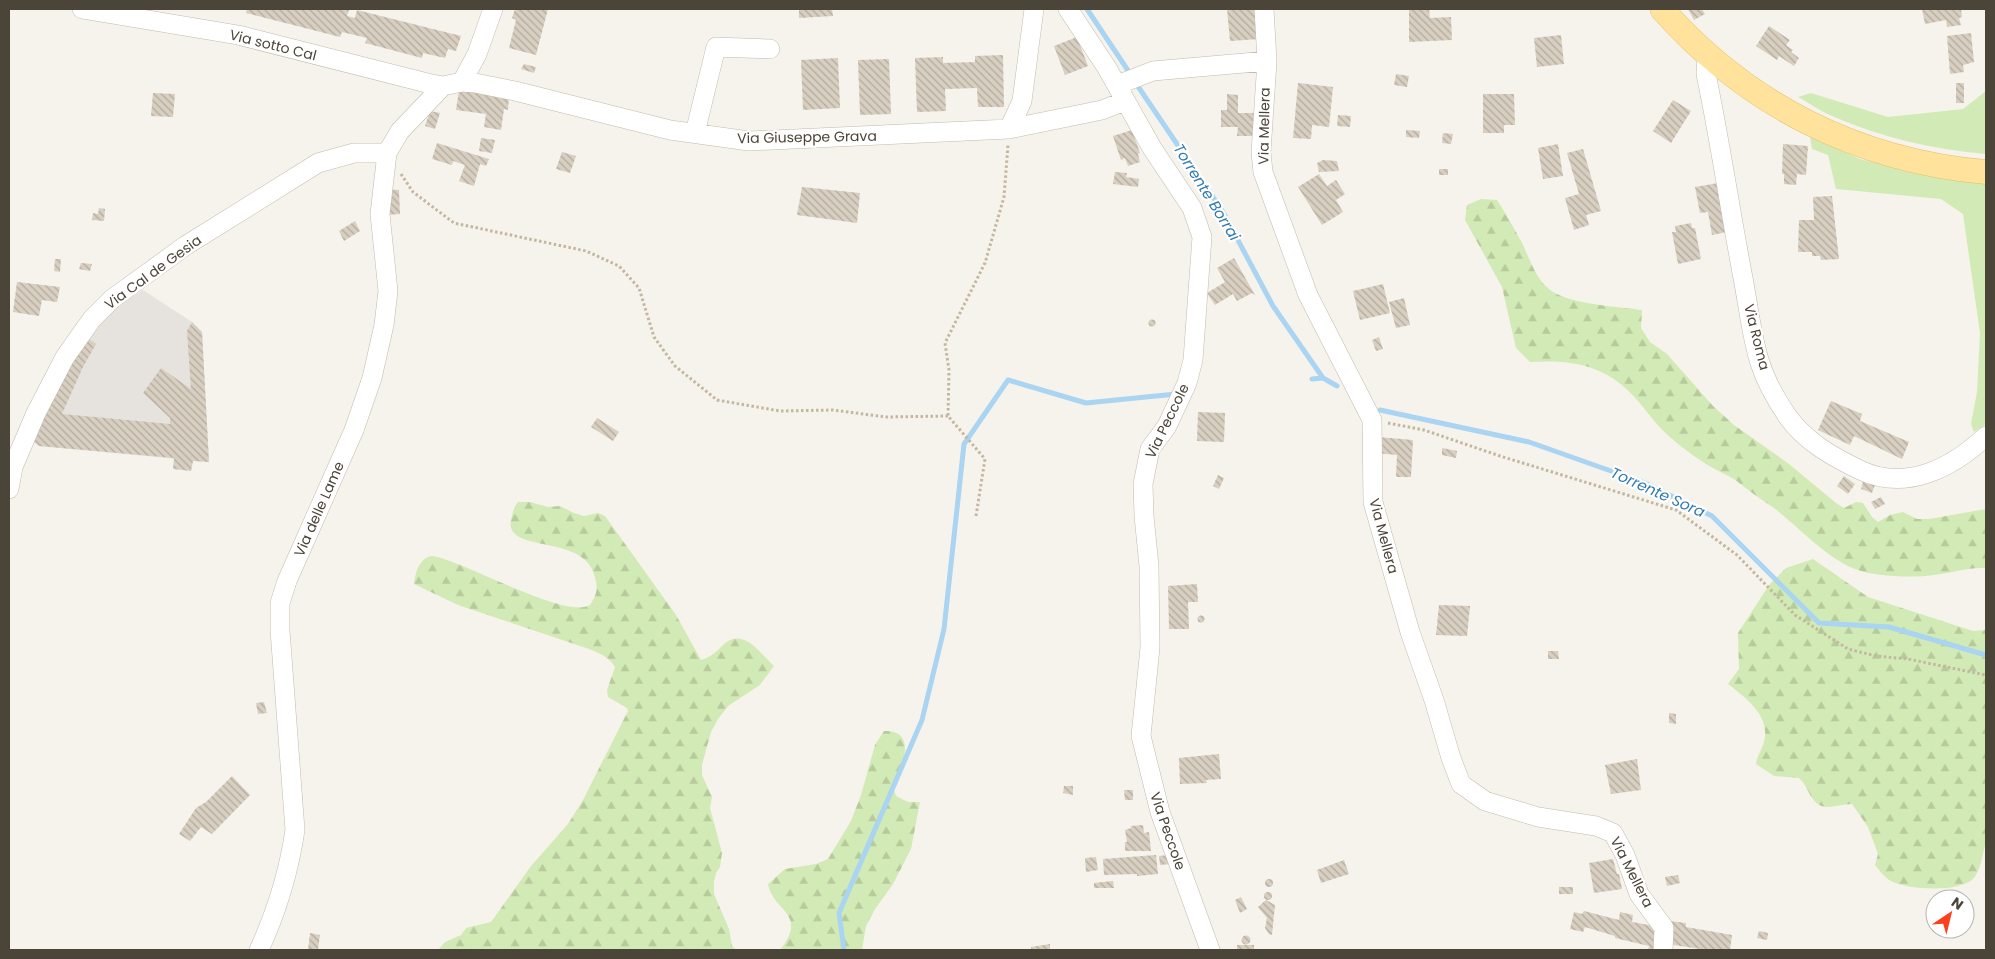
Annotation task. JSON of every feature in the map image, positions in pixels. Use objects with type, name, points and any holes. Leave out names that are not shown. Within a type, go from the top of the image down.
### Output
[{"type":"main road","points":[[1662,9],[1707,56],[1751,89],[1787,112],[1854,144],[1927,164],[1986,172]]},
{"type":"street","name":"Via sotto Cal","points":[[82,9],[238,35],[443,86],[462,82]]},
{"type":"street","points":[[462,82],[477,54],[492,9]]},
{"type":"street","points":[[1009,129],[1022,101],[1034,9]]},
{"type":"street","name":"Via Peccole","points":[[1068,9],[1123,89],[1152,148],[1192,208],[1202,237],[1193,360],[1187,383],[1166,426],[1150,449],[1143,484],[1149,566],[1150,648],[1141,736],[1160,812],[1210,950]]},
{"type":"street","name":"Via Mellera","points":[[1264,9],[1267,61],[1261,152],[1263,172],[1308,295],[1372,420],[1373,502],[1410,632],[1461,784],[1485,801],[1538,817],[1596,826],[1612,833],[1626,855],[1639,894],[1664,928],[1663,950]]},
{"type":"street","points":[[695,133],[716,46],[770,49]]},
{"type":"street","name":"Via Roma","points":[[1707,56],[1706,74],[1729,209],[1760,363],[1776,397],[1789,418],[1805,435],[1832,457],[1868,474],[1902,479],[1934,473],[1959,459],[1986,436]]},
{"type":"street","name":"Via Giuseppe Grava","points":[[462,82],[515,91],[670,130],[749,141],[1009,129],[1102,110],[1123,89],[1153,72],[1267,61]]},
{"type":"street","name":"Via delle Lame","points":[[259,950],[266,936],[291,858],[295,830],[280,630],[280,603],[287,581],[354,430],[372,378],[384,324],[388,291],[380,214],[387,153],[400,131],[443,86]]},
{"type":"street","name":"Via Cal de Gesia","points":[[9,489],[13,467],[36,412],[65,357],[92,318],[112,299],[185,246],[318,163],[354,153],[387,153]]},
{"type":"path","points":[[976,516],[985,459],[948,416],[950,370],[945,343],[985,262],[1004,197],[1009,129]]},
{"type":"path","points":[[387,153],[413,192],[454,223],[586,251],[619,266],[639,288],[654,337],[675,366],[717,400],[780,411],[833,410],[886,417],[948,416]]},
{"type":"path","points":[[1372,420],[1424,430],[1676,510],[1737,555],[1796,615],[1848,649],[1876,656],[1908,659],[1986,675]]},
{"type":"shaded area","points":[[143,290],[192,322],[202,332],[209,462],[39,446],[33,441],[86,337],[116,307]]},
{"type":"green space","points":[[1986,91],[1986,154],[1928,146],[1888,136],[1832,116],[1798,97],[1811,93],[1888,117],[1963,109]]},
{"type":"green space","points":[[1810,137],[1860,159],[1915,173],[1986,184],[1986,424],[1974,432],[1971,424],[1977,392],[1980,333],[1963,214],[1941,199],[1836,189],[1828,155],[1812,149]]},
{"type":"green space","points":[[1481,199],[1497,200],[1522,243],[1536,274],[1544,285],[1567,298],[1607,306],[1642,310],[1641,328],[1650,342],[1667,354],[1713,406],[1734,425],[1789,464],[1844,508],[1856,502],[1863,503],[1872,517],[1878,522],[1890,515],[1903,512],[1917,519],[1929,519],[1986,509],[1986,568],[1973,568],[1925,576],[1883,575],[1855,569],[1833,557],[1774,508],[1734,479],[1706,464],[1680,446],[1662,429],[1627,389],[1603,372],[1576,364],[1546,361],[1530,362],[1516,348],[1502,287],[1465,220],[1467,205]]},
{"type":"green space","points":[[518,502],[530,502],[548,507],[560,506],[584,516],[598,513],[605,516],[676,615],[701,660],[712,655],[729,641],[743,639],[756,648],[774,666],[760,685],[728,706],[718,719],[711,732],[702,765],[702,775],[712,797],[710,808],[722,853],[720,867],[714,882],[714,894],[729,929],[732,946],[736,950],[438,950],[445,942],[461,935],[466,928],[491,922],[531,866],[568,824],[583,800],[628,711],[627,708],[608,697],[607,690],[615,667],[604,656],[589,649],[458,605],[414,584],[421,562],[432,556],[466,567],[513,588],[559,604],[578,607],[590,605],[596,591],[596,585],[595,577],[588,563],[576,554],[562,548],[532,542],[512,531],[511,520],[514,508]]},
{"type":"green space","points":[[1813,559],[1868,597],[1973,631],[1986,630],[1986,841],[1978,870],[1974,878],[1967,883],[1934,889],[1909,886],[1891,881],[1875,865],[1878,854],[1868,827],[1852,804],[1830,807],[1821,806],[1814,800],[1799,778],[1774,776],[1756,764],[1764,742],[1764,724],[1755,708],[1728,684],[1739,669],[1738,633],[1769,585],[1786,568]]},
{"type":"green space","points":[[884,731],[895,732],[902,737],[905,744],[903,763],[894,790],[896,796],[908,802],[920,802],[911,849],[893,884],[875,909],[866,926],[862,950],[780,950],[788,938],[791,928],[790,920],[771,893],[768,884],[785,869],[816,864],[828,859],[851,821],[861,795],[875,745]]},
{"type":"building","points":[[247,9],[343,9],[349,10],[347,16],[355,18],[357,10],[461,36],[456,51],[448,49],[445,58],[423,53],[422,58],[365,43],[367,38],[342,32],[340,37],[246,13]]},
{"type":"building","points":[[515,9],[548,9],[536,55],[509,48],[516,20],[512,18]]},
{"type":"building","points":[[799,9],[832,9],[833,16],[799,18]]},
{"type":"building","points":[[1227,9],[1257,9],[1260,39],[1230,41]]},
{"type":"building","points":[[1409,9],[1429,9],[1430,18],[1451,17],[1452,40],[1409,42]]},
{"type":"building","points":[[1688,9],[1702,9],[1705,14],[1694,20]]},
{"type":"building","points":[[1922,9],[1961,9],[1962,17],[1959,18],[1961,25],[1947,27],[1946,20],[1925,24]]},
{"type":"building","points":[[1769,26],[1790,40],[1786,45],[1799,58],[1794,66],[1779,56],[1777,60],[1756,46]]},
{"type":"building","points":[[1971,33],[1974,62],[1963,65],[1964,72],[1950,74],[1947,36]]},
{"type":"building","points":[[1561,35],[1564,64],[1537,67],[1534,38]]},
{"type":"building","points":[[1077,37],[1088,66],[1065,75],[1054,46]]},
{"type":"building","points":[[1003,55],[1004,107],[978,107],[977,88],[945,89],[946,111],[917,112],[915,58],[943,57],[943,63],[975,62],[975,56]]},
{"type":"building","points":[[838,58],[840,108],[803,110],[801,60]]},
{"type":"building","points":[[889,59],[891,114],[860,115],[858,60]]},
{"type":"building","points":[[524,64],[536,67],[534,73],[521,69]]},
{"type":"building","points":[[1396,74],[1409,76],[1407,87],[1394,85]]},
{"type":"building","points":[[1298,83],[1333,87],[1329,127],[1312,125],[1311,139],[1293,138]]},
{"type":"building","points":[[1956,83],[1964,83],[1964,103],[1956,103]]},
{"type":"building","points":[[459,90],[509,96],[508,110],[504,109],[501,130],[484,127],[486,114],[456,110]]},
{"type":"building","points":[[153,93],[175,94],[173,117],[151,116]]},
{"type":"building","points":[[1227,94],[1238,95],[1238,113],[1255,113],[1255,136],[1237,136],[1238,127],[1221,127],[1221,110],[1227,110]]},
{"type":"building","points":[[1483,94],[1514,94],[1515,125],[1504,125],[1504,133],[1483,133]]},
{"type":"building","points":[[1673,100],[1691,111],[1671,143],[1653,131]]},
{"type":"building","points":[[430,111],[440,113],[435,129],[425,126]]},
{"type":"building","points":[[1338,115],[1351,116],[1350,127],[1337,126]]},
{"type":"building","points":[[1132,130],[1140,153],[1138,154],[1140,162],[1128,166],[1125,158],[1121,160],[1113,136]]},
{"type":"building","points":[[1406,130],[1420,131],[1419,138],[1406,137]]},
{"type":"building","points":[[1443,133],[1453,134],[1451,144],[1442,143]]},
{"type":"building","points":[[481,138],[495,140],[492,153],[479,151]]},
{"type":"building","points":[[437,143],[489,159],[486,166],[480,164],[474,186],[459,181],[465,165],[453,161],[452,165],[432,159]]},
{"type":"building","points":[[1558,144],[1563,176],[1543,179],[1538,148]]},
{"type":"building","points":[[1783,144],[1808,146],[1806,175],[1797,174],[1796,185],[1784,184],[1784,174],[1782,174]]},
{"type":"building","points":[[1583,149],[1601,211],[1586,215],[1589,225],[1574,230],[1565,198],[1579,194],[1567,153]]},
{"type":"building","points":[[562,152],[576,156],[570,173],[556,169]]},
{"type":"building","points":[[1323,160],[1337,161],[1339,171],[1319,172],[1317,163]]},
{"type":"building","points":[[1439,169],[1448,169],[1448,175],[1439,175]]},
{"type":"building","points":[[1115,172],[1127,173],[1126,177],[1139,179],[1138,187],[1113,184]]},
{"type":"building","points":[[1319,174],[1327,186],[1336,180],[1345,194],[1336,200],[1343,212],[1322,225],[1298,187]]},
{"type":"building","points":[[1718,183],[1727,232],[1712,235],[1708,212],[1700,213],[1695,187]]},
{"type":"building","points":[[802,187],[860,193],[857,223],[797,215]]},
{"type":"building","points":[[386,189],[399,190],[400,214],[387,215]]},
{"type":"building","points":[[1832,196],[1839,259],[1821,260],[1820,256],[1812,256],[1812,252],[1798,252],[1799,220],[1814,220],[1813,197]]},
{"type":"building","points":[[99,208],[105,209],[104,221],[92,220],[93,213],[98,214]]},
{"type":"building","points":[[355,221],[360,231],[344,241],[339,231]]},
{"type":"building","points":[[1691,223],[1692,228],[1695,228],[1701,259],[1678,264],[1672,232],[1676,232],[1675,226]]},
{"type":"building","points":[[1234,258],[1255,295],[1252,293],[1237,301],[1233,294],[1215,305],[1207,293],[1225,282],[1217,268]]},
{"type":"building","points":[[55,259],[61,259],[60,272],[54,271]]},
{"type":"building","points":[[81,263],[92,264],[90,271],[79,269]]},
{"type":"building","points":[[17,282],[60,287],[57,302],[42,300],[39,316],[13,312]]},
{"type":"building","points":[[1383,284],[1390,313],[1360,320],[1353,291]]},
{"type":"building","points":[[1404,298],[1410,325],[1396,328],[1389,302]]},
{"type":"building","points":[[1152,319],[1156,323],[1152,327],[1148,323]]},
{"type":"building","points":[[192,322],[202,332],[209,462],[193,461],[191,471],[173,469],[174,458],[39,446],[33,441],[45,412],[86,337],[96,344],[83,367],[62,414],[170,424],[170,418],[143,393],[161,368],[191,389],[187,331]]},
{"type":"building","points":[[1379,337],[1383,349],[1376,351],[1372,340]]},
{"type":"building","points":[[1831,401],[1862,414],[1860,421],[1909,442],[1902,459],[1854,436],[1850,445],[1818,430]]},
{"type":"building","points":[[1198,412],[1225,413],[1224,442],[1197,441]]},
{"type":"building","points":[[597,418],[619,432],[613,441],[591,427]]},
{"type":"building","points":[[1378,437],[1413,440],[1411,477],[1396,477],[1397,455],[1375,453]]},
{"type":"building","points":[[1442,448],[1457,451],[1456,458],[1442,455]]},
{"type":"building","points":[[1218,475],[1224,478],[1219,489],[1213,486]]},
{"type":"building","points":[[1844,476],[1855,484],[1848,494],[1837,486]]},
{"type":"building","points":[[1864,478],[1876,482],[1872,493],[1861,489]]},
{"type":"building","points":[[1881,497],[1885,504],[1875,509],[1871,502]]},
{"type":"building","points":[[1197,584],[1198,602],[1188,602],[1189,629],[1169,629],[1168,586]]},
{"type":"building","points":[[1439,605],[1470,606],[1467,636],[1436,635]]},
{"type":"building","points":[[1201,616],[1204,619],[1201,622],[1198,619]]},
{"type":"building","points":[[1548,651],[1558,651],[1559,659],[1548,659]]},
{"type":"building","points":[[264,702],[267,713],[258,714],[256,703]]},
{"type":"building","points":[[1669,713],[1676,714],[1676,724],[1669,723]]},
{"type":"building","points":[[1219,754],[1221,779],[1206,780],[1207,783],[1180,784],[1179,758]]},
{"type":"building","points":[[1637,759],[1641,790],[1611,794],[1605,765]]},
{"type":"building","points":[[232,776],[250,795],[212,834],[201,827],[190,841],[179,834],[196,808],[206,802]]},
{"type":"building","points":[[1064,786],[1073,786],[1073,795],[1063,793]]},
{"type":"building","points":[[1124,790],[1133,790],[1133,800],[1125,800]]},
{"type":"building","points":[[1143,825],[1144,833],[1149,832],[1151,851],[1125,851],[1125,842],[1127,842],[1125,830],[1131,828],[1131,826]]},
{"type":"building","points":[[1156,855],[1158,874],[1137,876],[1137,874],[1104,875],[1103,859]]},
{"type":"building","points":[[1169,855],[1170,864],[1160,865],[1159,856]]},
{"type":"building","points":[[1096,857],[1098,870],[1086,872],[1085,858]]},
{"type":"building","points":[[1613,859],[1622,889],[1594,893],[1589,863]]},
{"type":"building","points":[[1344,860],[1349,874],[1321,883],[1317,870]]},
{"type":"building","points":[[1678,875],[1680,883],[1667,886],[1665,877]]},
{"type":"building","points":[[1269,879],[1273,883],[1269,887],[1265,883]]},
{"type":"building","points":[[1113,881],[1114,888],[1094,888],[1094,883]]},
{"type":"building","points":[[1559,887],[1573,887],[1573,894],[1559,894]]},
{"type":"building","points":[[1268,892],[1272,896],[1268,900],[1264,896]]},
{"type":"building","points":[[1241,897],[1247,909],[1240,913],[1235,900]]},
{"type":"building","points":[[1266,900],[1275,905],[1272,935],[1265,928],[1267,918],[1258,907]]},
{"type":"building","points":[[1584,911],[1619,920],[1620,912],[1633,915],[1632,922],[1660,927],[1656,950],[1648,950],[1649,946],[1615,938],[1615,936],[1585,927],[1583,932],[1570,929],[1574,912],[1582,914]]},
{"type":"building","points":[[1670,921],[1686,923],[1686,927],[1732,935],[1730,950],[1707,950],[1667,944]]},
{"type":"building","points":[[1759,931],[1768,933],[1767,940],[1757,938]]},
{"type":"building","points":[[310,933],[320,935],[318,950],[308,950]]},
{"type":"building","points":[[1246,935],[1251,940],[1246,945],[1241,940]]},
{"type":"building","points":[[1050,944],[1050,950],[1031,950],[1031,947]]},
{"type":"building","points":[[1237,945],[1254,945],[1254,950],[1237,950]]},
{"type":"waterway","name":"Torrente Borrai","points":[[1087,9],[1131,75]]},
{"type":"waterway","name":"Torrente Borrai","points":[[1135,82],[1223,212],[1273,306],[1323,378]]},
{"type":"waterway","name":"Torrente Borrai","points":[[1312,379],[1323,378],[1337,386]]},
{"type":"waterway","points":[[844,950],[839,913],[922,720],[944,629],[964,444],[1008,380],[1086,403],[1176,394]]},
{"type":"waterway","name":"Torrente Sora","points":[[1380,410],[1529,442],[1645,483],[1712,516],[1819,623],[1889,627],[1986,655]]}]
